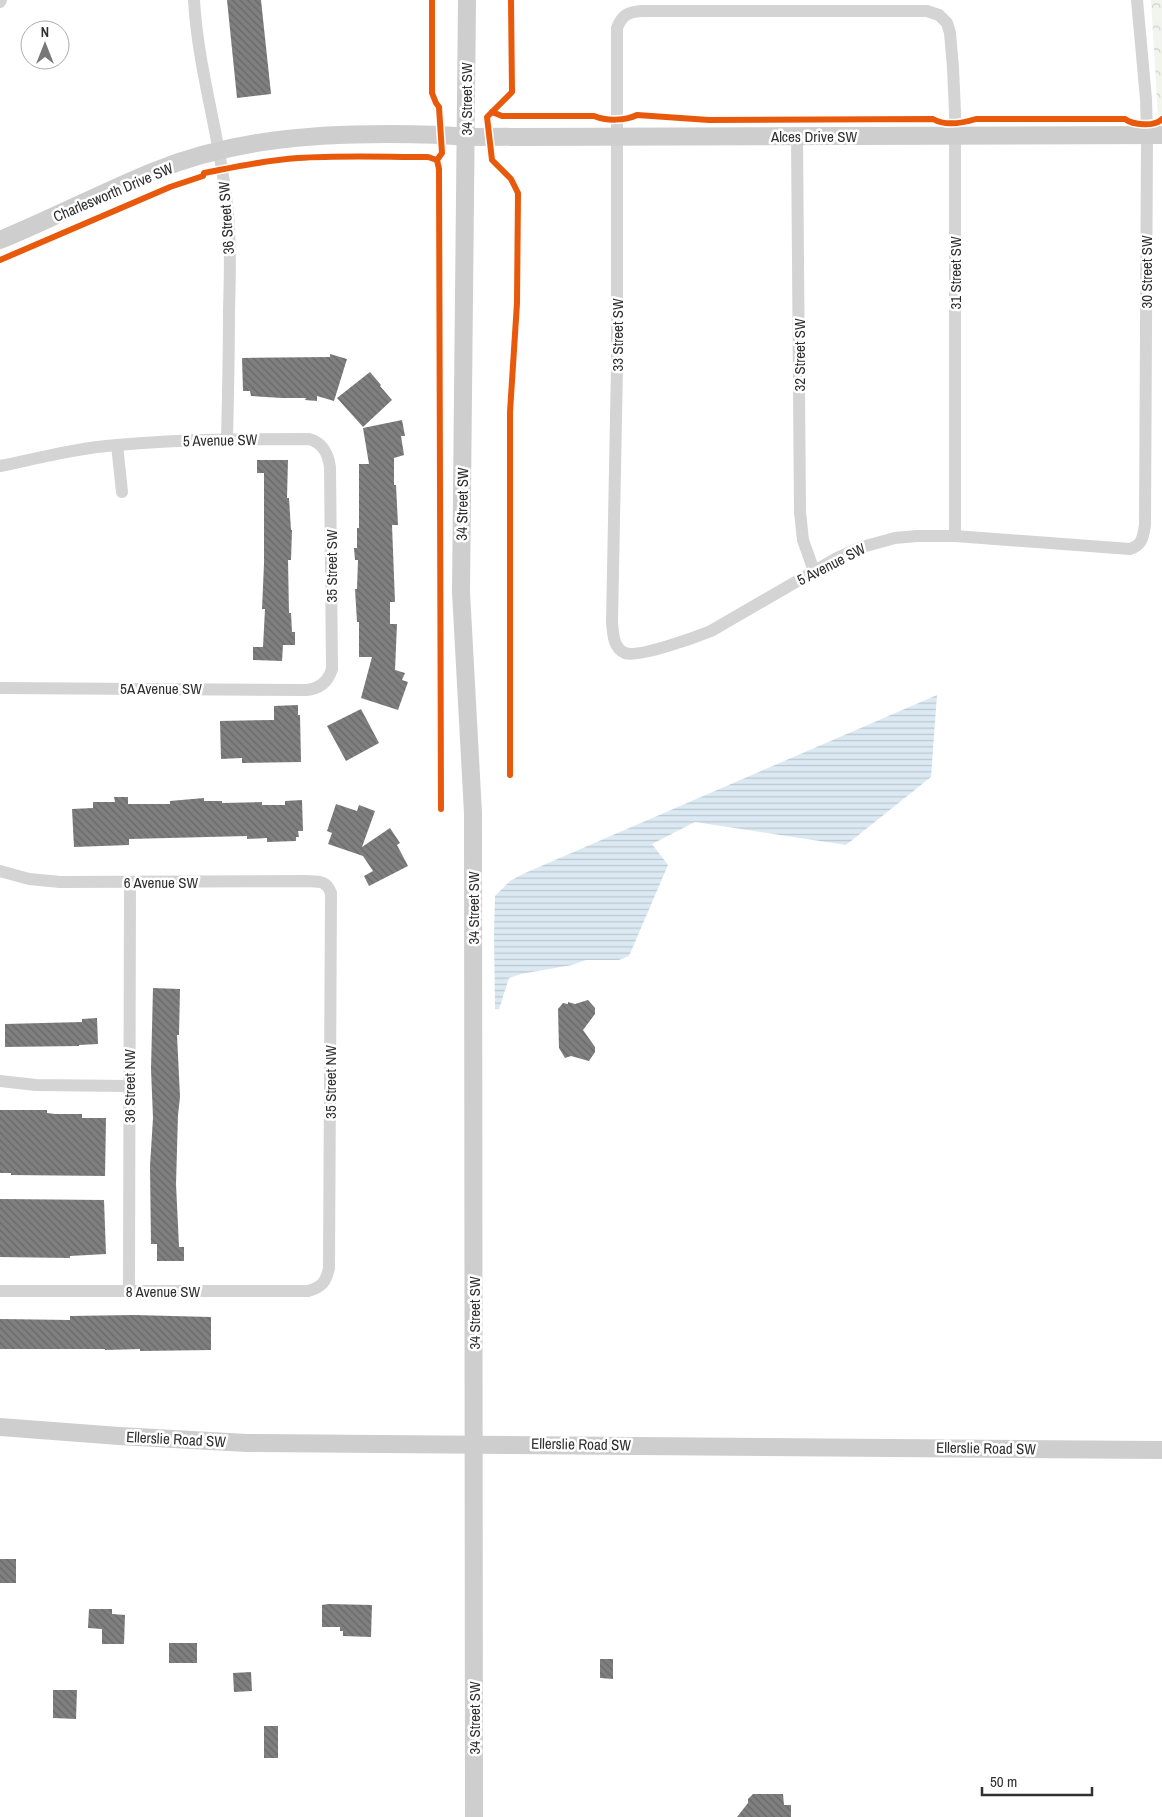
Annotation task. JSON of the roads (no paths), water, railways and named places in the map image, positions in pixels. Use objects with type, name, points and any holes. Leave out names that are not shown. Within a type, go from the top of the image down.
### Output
[{"type":"main road","name":"34 Street SW","points":[[467,0],[461,592],[473,813],[474,1817]]},
{"type":"main road","name":"Charlesworth Drive SW","points":[[0,240],[153,171],[220,150],[280,139],[330,134],[441,134],[466,137]]},
{"type":"main road","name":"Alces Drive SW","points":[[466,137],[1154,135]]},
{"type":"main road","name":"Ellerslie Road SW","points":[[0,1427],[247,1443],[474,1443],[1162,1450]]},
{"type":"street","name":"36 Street SW","points":[[194,0],[196,34],[220,150],[229,226],[227,440]]},
{"type":"street","name":"30 Street SW","points":[[1137,0],[1154,135],[1144,525],[1141,543]]},
{"type":"street","name":"33 Street SW","points":[[625,652],[616,644],[613,636],[612,622],[617,377],[617,28],[620,21],[625,15],[641,11],[927,11],[939,14]]},
{"type":"street","name":"31 Street SW","points":[[939,14],[947,23],[950,33],[953,68],[955,135],[955,536]]},
{"type":"street","name":"32 Street SW","points":[[798,136],[800,512],[803,540],[814,571]]},
{"type":"street","name":"5 Avenue SW","points":[[0,466],[84,449],[117,445],[227,440],[308,439],[321,445]]},
{"type":"street","points":[[117,445],[122,492]]},
{"type":"street","name":"35 Street SW","points":[[321,445],[326,452],[330,467],[332,669],[329,677],[321,685]]},
{"type":"street","name":"5 Avenue SW","points":[[625,652],[655,649],[711,631],[837,558],[877,542],[918,536],[955,536],[1130,549],[1141,543]]},
{"type":"street","name":"5A Avenue SW","points":[[0,688],[306,690],[315,689],[321,685]]},
{"type":"street","name":"6 Avenue SW","points":[[0,871],[29,879],[46,881],[306,881],[323,883]]},
{"type":"street","name":"36 Street NW","points":[[129,1291],[130,882]]},
{"type":"street","name":"35 Street NW","points":[[323,883],[328,886],[331,894],[329,1268],[324,1284]]},
{"type":"street","points":[[0,1081],[36,1085],[129,1086]]},
{"type":"street","name":"8 Avenue SW","points":[[0,1291],[308,1291],[324,1284]]}]
